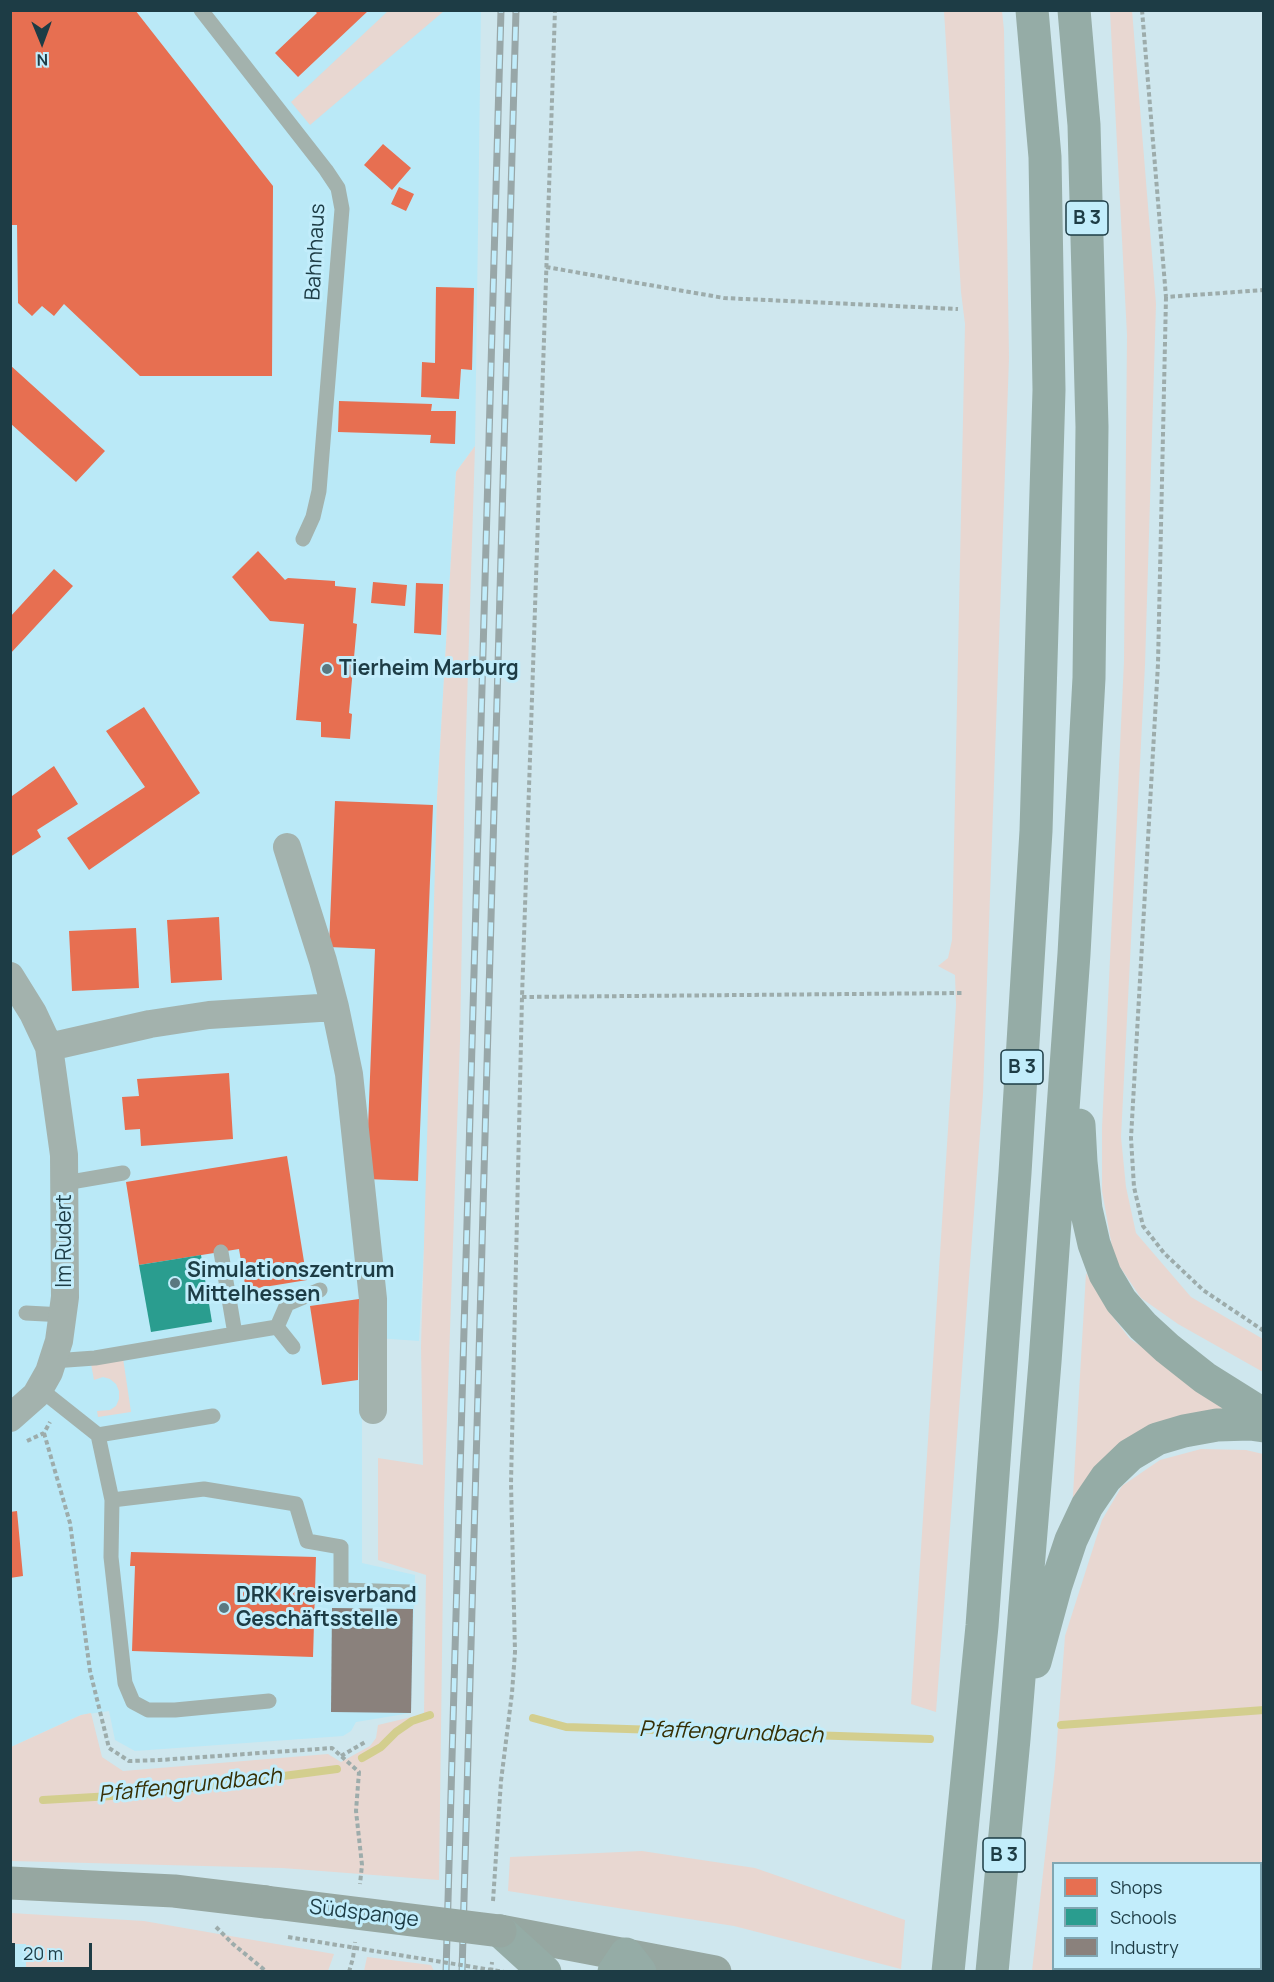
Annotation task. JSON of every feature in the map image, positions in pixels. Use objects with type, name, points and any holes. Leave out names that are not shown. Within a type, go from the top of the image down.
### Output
[{"type":"highway","name":"B 3","points":[[948,1971],[982,1626],[1015,1173],[1036,831],[1049,390],[1045,157],[1032,10]]},
{"type":"highway","name":"B 3","points":[[992,1971],[1014,1739],[1045,1351],[1074,954],[1089,678],[1092,427],[1084,125],[1074,10]]},
{"type":"highway","name":"B 3","points":[[1074,954],[1081,1162],[1086,1209],[1094,1244],[1105,1274],[1121,1301],[1167,1348],[1205,1377],[1263,1415]]},
{"type":"highway","name":"B 3","points":[[1014,1739],[1056,1585],[1071,1540],[1087,1506],[1106,1478],[1130,1455],[1157,1439],[1217,1425],[1263,1426]]},
{"type":"highway","points":[[500,1932],[544,1971]]},
{"type":"main road","name":"Südspange","points":[[10,1883],[174,1891],[266,1902],[558,1941],[627,1966],[715,1971]]},
{"type":"street","points":[[287,847],[323,961],[349,1074],[373,1299],[373,1410]]},
{"type":"street","name":"Im Rudert","points":[[10,976],[33,1013],[49,1047],[60,1117],[65,1183],[64,1315],[53,1361],[40,1389],[29,1404],[10,1418]]},
{"type":"street","points":[[49,1047],[150,1024],[209,1015],[335,1007]]},
{"type":"lane","name":"Bahnhaus","points":[[201,10],[327,170],[338,188],[342,209],[319,491],[313,518],[303,539]]},
{"type":"lane","points":[[65,1183],[123,1173]]},
{"type":"lane","points":[[221,1252],[235,1334]]},
{"type":"lane","points":[[277,1327],[287,1304],[320,1290]]},
{"type":"lane","points":[[27,1313],[64,1315]]},
{"type":"lane","points":[[53,1361],[94,1358],[277,1327]]},
{"type":"lane","points":[[277,1327],[293,1347]]},
{"type":"lane","points":[[40,1389],[98,1435],[112,1500],[111,1557],[124,1683],[133,1702],[148,1710],[175,1710],[269,1701]]},
{"type":"lane","points":[[98,1435],[213,1416]]},
{"type":"lane","points":[[112,1500],[204,1489],[296,1504],[308,1541],[341,1547],[341,1590],[410,1592]]},
{"type":"path","points":[[494,1883],[501,1781],[512,1693],[514,1652],[511,1483],[522,997],[555,10]]},
{"type":"path","points":[[1142,10],[1166,297],[1158,664],[1131,1138],[1134,1187],[1143,1226],[1164,1253],[1203,1290],[1263,1331]]},
{"type":"path","points":[[546,267],[724,298],[958,309]]},
{"type":"path","points":[[1166,297],[1263,290]]},
{"type":"path","points":[[522,997],[962,993]]},
{"type":"path","points":[[44,1433],[70,1523],[90,1671],[109,1748],[129,1761],[332,1748],[359,1772],[356,1810],[362,1865],[360,1888]]},
{"type":"path","points":[[341,1755],[367,1741]]},
{"type":"path","points":[[224,1935],[267,1971]]},
{"type":"path","points":[[349,1971],[356,1935]]},
{"type":"path","points":[[277,1936],[504,1971]]},
{"type":"shaded area","points":[[1132,10],[1156,304],[1145,665],[1121,1137],[1126,1187],[1136,1233],[1191,1297],[1263,1339],[1263,1372],[1178,1324],[1141,1298],[1114,1258],[1102,1191],[1102,1128],[1124,661],[1127,335],[1110,11]]},
{"type":"shaded area","points":[[10,11],[481,11],[475,446],[456,472],[437,798],[428,1174],[419,1341],[362,1337],[362,1563],[415,1575],[411,1713],[356,1722],[351,1731],[343,1736],[135,1751],[115,1740],[109,1711],[81,1715],[11,1747]]},
{"type":"shaded area","points":[[388,11],[444,11],[310,125],[291,102]]},
{"type":"shaded area","points":[[944,11],[1002,11],[1009,358],[983,1094],[936,1712],[911,1704],[956,1005],[955,975],[938,966],[948,958],[952,940],[965,324],[961,292]]},
{"type":"shaded area","points":[[475,446],[465,767],[460,1041],[444,1504],[439,1880],[282,1868],[11,1861],[11,1747],[81,1715],[91,1713],[102,1757],[123,1771],[328,1754],[341,1762],[370,1746],[376,1738],[378,1725],[424,1714],[426,1575],[378,1560],[378,1458],[423,1465],[421,1346],[437,798],[456,472]]},
{"type":"shaded area","points":[[1086,1273],[1107,1309],[1130,1339],[1237,1408],[1188,1424],[1072,1512]]},
{"type":"shaded area","points":[[123,1358],[131,1412],[98,1417],[97,1411],[110,1410],[116,1406],[119,1391],[110,1379],[103,1377],[94,1380],[91,1364]]},
{"type":"shaded area","points":[[1201,1449],[1246,1450],[1263,1454],[1262,1862],[1052,1862],[1052,1970],[1222,1970],[1221,1972],[1032,1971],[1055,1767],[1065,1636],[1102,1520],[1122,1486],[1160,1460]]},
{"type":"shaded area","points":[[642,1851],[755,1868],[905,1920],[901,1969],[734,1926],[508,1891],[510,1857]]},
{"type":"shaded area","points":[[11,1913],[144,1921],[334,1954],[328,1971],[26,1971],[26,1944],[11,1944]]},
{"type":"shaded area","points":[[11,1944],[26,1944],[26,1971],[11,1972]]},
{"type":"shaded area","points":[[367,1957],[431,1965],[434,1971],[364,1971]]},
{"type":"building: Shops","points":[[10,10],[135,10],[273,186],[272,376],[140,376],[64,304],[54,316],[42,306],[32,316],[18,303],[17,225],[10,225]]},
{"type":"building: Shops","points":[[314,10],[369,10],[298,77],[275,53],[317,13]]},
{"type":"building: Shops","points":[[383,144],[411,168],[392,190],[364,165]]},
{"type":"building: Shops","points":[[399,187],[414,194],[406,211],[391,204]]},
{"type":"building: Shops","points":[[436,287],[474,288],[472,370],[461,369],[459,399],[421,397],[422,362],[435,363]]},
{"type":"building: Shops","points":[[10,365],[105,451],[76,482],[10,423]]},
{"type":"building: Shops","points":[[339,401],[432,404],[431,411],[456,411],[455,444],[430,443],[431,435],[338,432]]},
{"type":"building: Shops","name":"Tierheim Marburg","points":[[258,551],[285,580],[288,578],[335,581],[335,586],[356,588],[353,623],[357,624],[349,713],[352,714],[350,739],[321,737],[321,722],[296,720],[304,624],[270,621],[232,577]]},
{"type":"building: Shops","points":[[54,569],[73,586],[10,654],[10,617]]},
{"type":"building: Shops","points":[[373,582],[407,585],[405,606],[371,603]]},
{"type":"building: Shops","points":[[416,583],[443,584],[441,635],[414,633]]},
{"type":"building: Shops","points":[[144,707],[200,793],[89,870],[67,838],[145,787],[106,731]]},
{"type":"building: Shops","points":[[54,766],[78,804],[37,830],[41,837],[10,857],[10,795],[12,796]]},
{"type":"building: Shops","points":[[335,801],[433,805],[418,1181],[366,1179],[375,949],[329,947]]},
{"type":"building: Shops","points":[[219,917],[222,980],[171,983],[167,920]]},
{"type":"building: Shops","points":[[136,928],[139,988],[72,991],[69,931]]},
{"type":"building: Shops","points":[[229,1073],[233,1139],[141,1146],[140,1129],[125,1130],[122,1097],[139,1096],[137,1079]]},
{"type":"building: Shops","points":[[287,1156],[307,1280],[246,1290],[239,1249],[139,1265],[126,1182]]},
{"type":"building: Shops","points":[[359,1299],[358,1380],[322,1385],[310,1306]]},
{"type":"building: Shops","points":[[17,1511],[23,1576],[10,1578],[10,1512]]},
{"type":"building: Shops","name":"DRK Kreisverband Geschäftsstelle","points":[[131,1552],[316,1557],[313,1657],[132,1651],[135,1566],[130,1566]]},
{"type":"building: Schools","points":[[201,1255],[212,1322],[151,1332],[139,1265]]},
{"type":"building: Industry","points":[[332,1608],[413,1609],[411,1713],[331,1712]]},
{"type":"waterway","name":"Pfaffengrundbach","points":[[1061,1725],[1264,1710]]},
{"type":"waterway","name":"Pfaffengrundbach","points":[[362,1758],[381,1747],[396,1732],[412,1721],[430,1715]]},
{"type":"waterway","name":"Pfaffengrundbach","points":[[533,1718],[566,1727],[930,1739]]},
{"type":"waterway","name":"Pfaffengrundbach","points":[[43,1800],[146,1794],[337,1769]]},
{"type":"railway","points":[[446,1972],[501,10]]},
{"type":"railway","points":[[462,1972],[516,10]]},
{"type":"place","name":"Tierheim Marburg","points":[[327,669]]},
{"type":"place","name":"Simulationszentrum Mittelhessen","points":[[175,1283]]},
{"type":"place","name":"DRK Kreisverband Geschäftsstelle","points":[[224,1608]]}]
